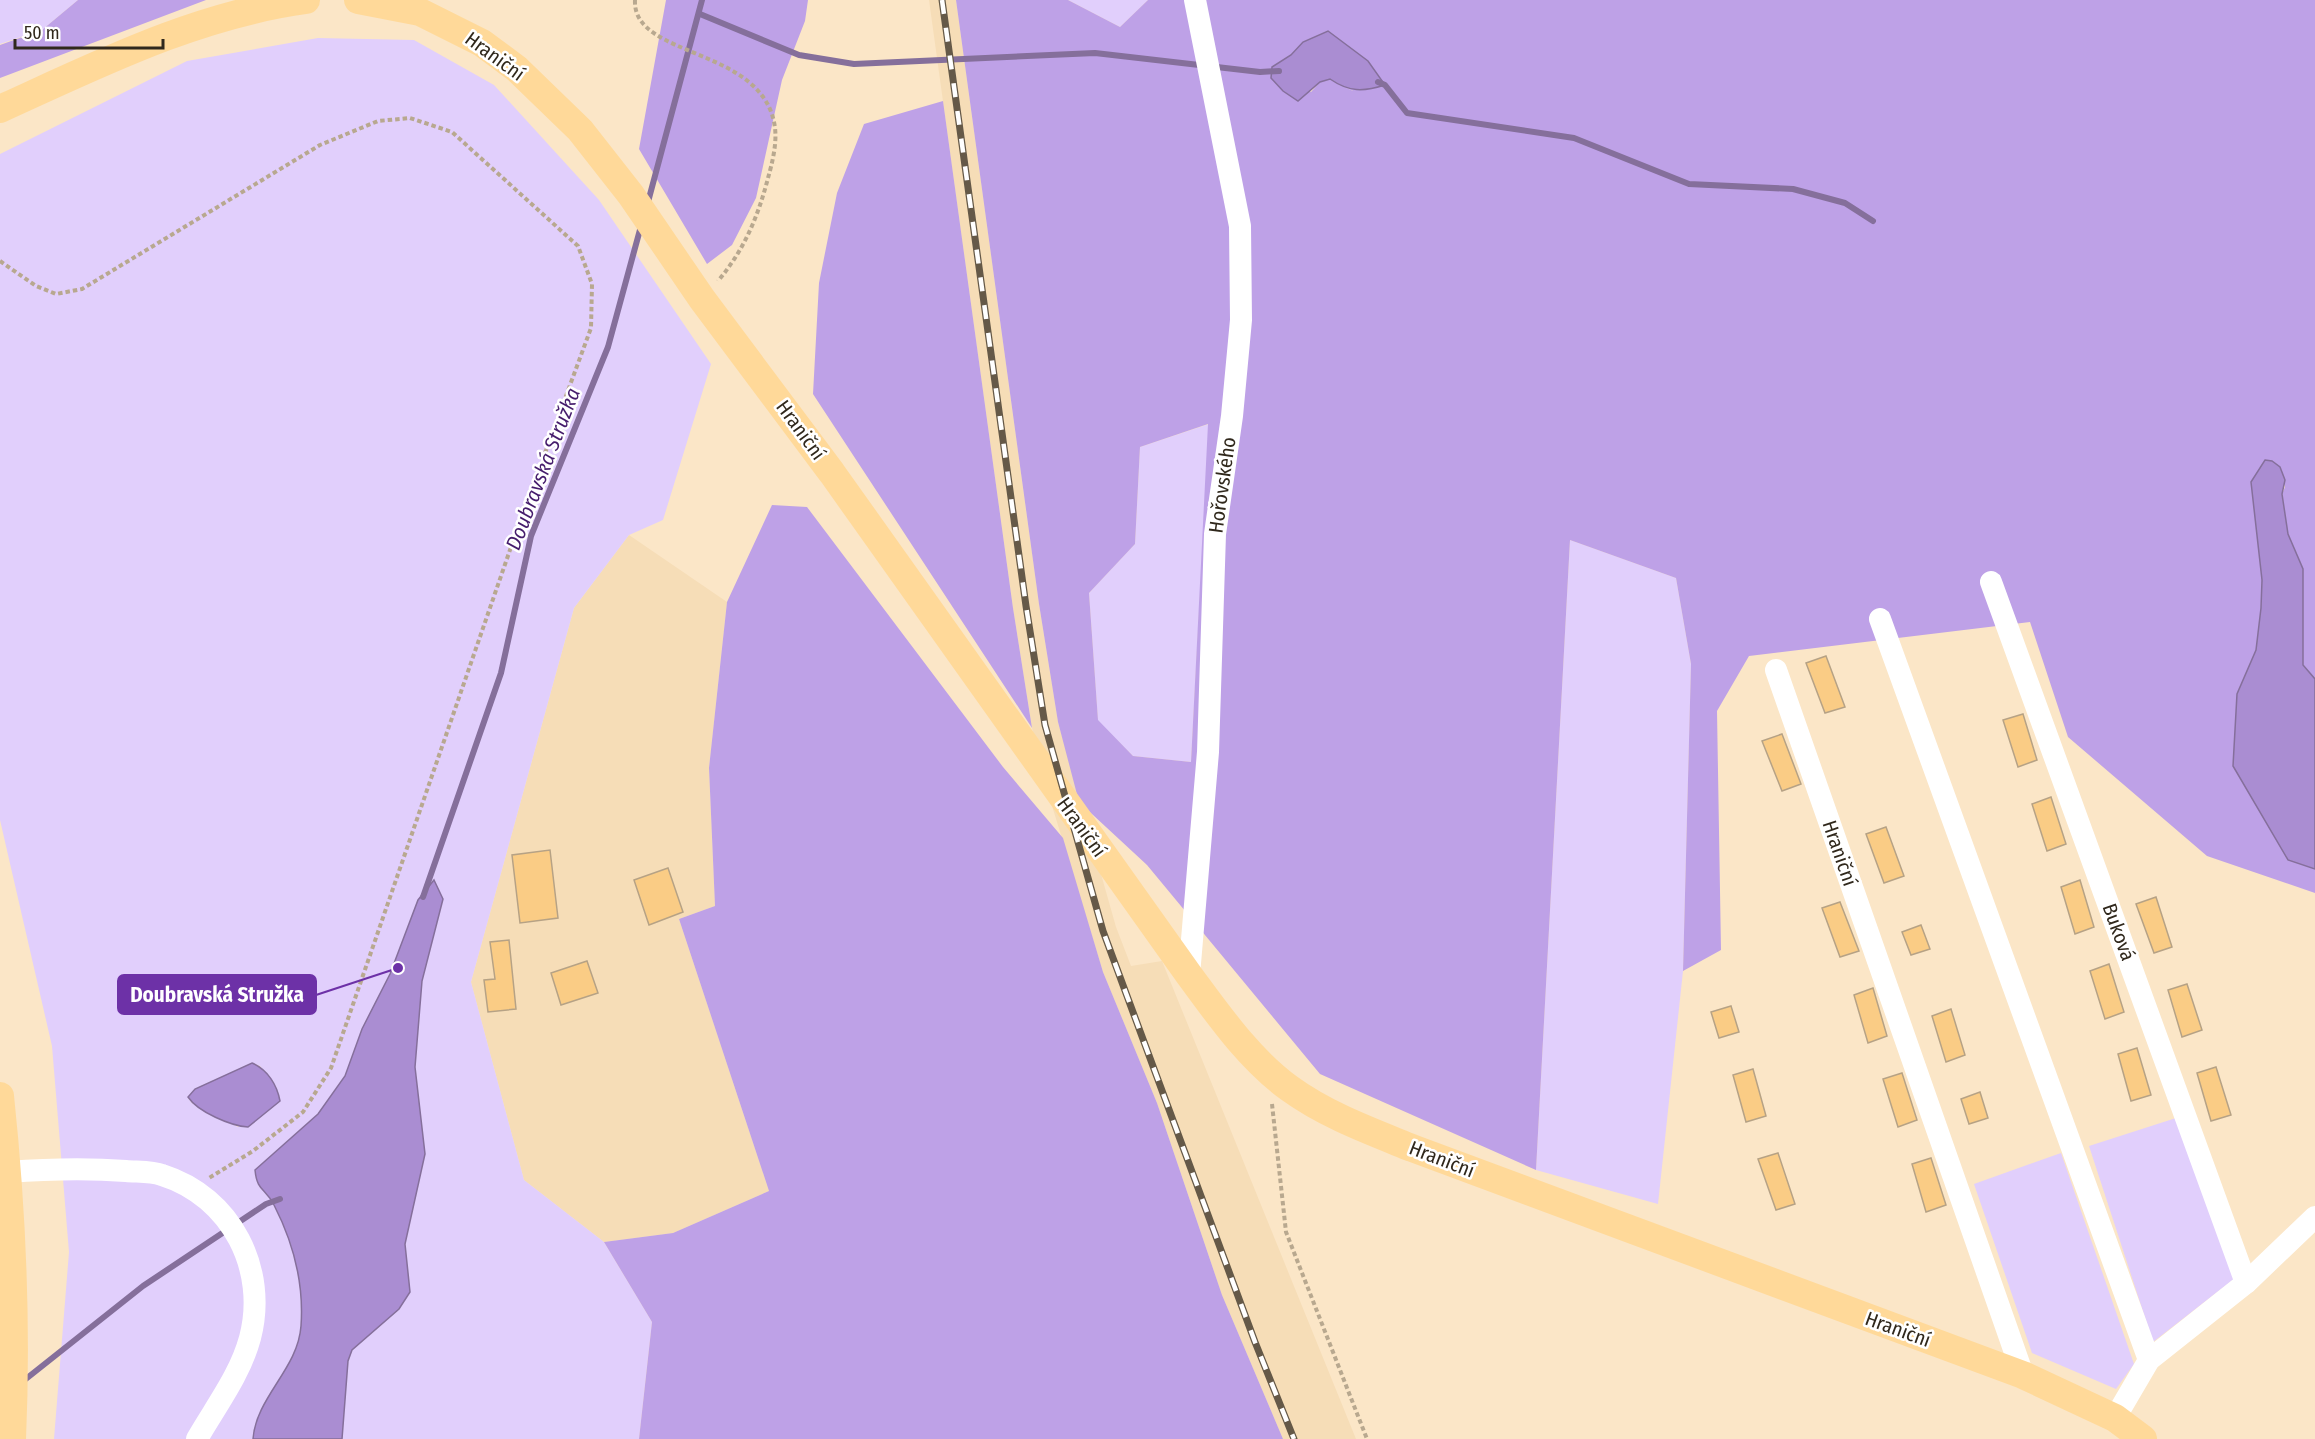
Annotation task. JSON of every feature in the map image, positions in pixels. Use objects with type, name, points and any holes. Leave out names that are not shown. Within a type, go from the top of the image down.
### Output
[{"type":"main road","points":[[0,109],[145,43],[196,25],[306,0]]},
{"type":"main road","name":"Hraniční","points":[[358,0],[420,12],[482,43],[517,69],[580,130],[632,195],[702,299],[825,464],[1189,975],[1229,1028],[1268,1071],[1308,1100],[1353,1124],[1770,1283],[2023,1375],[2115,1418],[2143,1439]]},
{"type":"main road","points":[[0,1096],[8,1172],[15,1371],[12,1439]]},
{"type":"street","name":"Hořovského","points":[[1189,975],[1208,752],[1215,534],[1232,416],[1240,320],[1239,226],[1195,0]]},
{"type":"street","name":"Buková","points":[[1991,582],[2246,1283]]},
{"type":"street","points":[[1880,619],[2149,1359]]},
{"type":"street","name":"Hraniční","points":[[1776,670],[2023,1375]]},
{"type":"street","points":[[8,1172],[73,1167],[162,1174],[199,1193],[223,1215],[242,1241],[252,1269],[255,1300],[250,1338],[237,1374],[197,1439]]},
{"type":"street","points":[[2115,1418],[2149,1359],[2246,1283],[2315,1217]]},
{"type":"path","points":[[635,0],[645,26],[673,44],[741,74],[757,87],[770,107],[775,130],[771,167],[759,212],[736,260],[702,299]]},
{"type":"path","points":[[0,261],[36,286],[56,294],[82,289],[320,145],[378,121],[410,118],[452,132],[578,246],[592,285],[591,328],[520,521],[331,1068],[303,1112],[253,1151],[209,1178],[199,1193]]},
{"type":"path","points":[[1268,1071],[1286,1232],[1367,1439]]},
{"type":"shaded area","points":[[0,0],[78,0],[42,30],[0,44]]},
{"type":"shaded area","points":[[78,0],[206,0],[0,78],[0,45],[42,30]]},
{"type":"shaded area","points":[[666,0],[808,0],[805,21],[782,80],[756,198],[732,245],[707,264],[639,149]]},
{"type":"shaded area","points":[[929,0],[956,0],[1039,604],[1058,722],[1116,927],[1131,966],[1162,961],[1356,1439],[1283,1439],[1222,1295],[1157,1103],[1103,972],[1053,809],[1032,728],[1013,608]]},
{"type":"shaded area","points":[[956,0],[1068,0],[1120,27],[1148,0],[2315,0],[2315,679],[2303,665],[2303,569],[2288,534],[2282,494],[2285,487],[2280,467],[2262,580],[2256,650],[2237,694],[2288,859],[2315,869],[2315,893],[2207,856],[2068,737],[2030,622],[1749,656],[1717,711],[1721,950],[1683,971],[1691,664],[1676,578],[1570,540],[1536,1170],[1320,1074],[1147,865],[1079,802],[1058,722],[1039,604]],"holes":[[[1291,55],[1353,91],[1330,79],[1320,82],[1311,92],[1272,67]],[[1208,424],[1191,762],[1133,756],[1098,720],[1089,593],[1135,544],[1140,447]]]},
{"type":"shaded area","points":[[1068,0],[1148,0],[1120,27]]},
{"type":"shaded area","points":[[1328,31],[1368,61],[1385,85],[1356,90],[1330,79],[1320,82],[1298,101],[1283,91],[1271,78],[1272,67],[1291,55],[1303,42]]},
{"type":"shaded area","points":[[318,38],[414,40],[494,85],[599,200],[711,364],[663,520],[629,535],[574,608],[471,982],[524,1180],[604,1242],[652,1322],[639,1439],[342,1439],[348,1361],[352,1350],[399,1309],[410,1292],[405,1244],[425,1154],[415,1067],[422,981],[443,900],[390,974],[362,1029],[345,1076],[318,1114],[255,1170],[260,1186],[281,1219],[292,1248],[301,1295],[301,1326],[293,1356],[261,1410],[253,1439],[54,1439],[69,1252],[52,1046],[0,820],[0,154],[187,61]],"holes":[[[252,1063],[260,1066],[277,1089],[238,1127],[192,1103],[188,1098],[195,1089]]]},
{"type":"shaded area","points":[[943,101],[1013,608],[1032,728],[813,394],[819,283],[837,193],[864,124]]},
{"type":"shaded area","points":[[1209,424],[1191,762],[1133,756],[1098,721],[1089,593],[1135,544],[1140,447]]},
{"type":"shaded area","points":[[2265,460],[2272,461],[2280,467],[2285,480],[2282,494],[2288,534],[2303,569],[2303,665],[2315,679],[2315,869],[2288,860],[2233,766],[2237,694],[2256,650],[2261,608],[2262,580],[2251,482]]},
{"type":"shaded area","points":[[772,505],[807,507],[1003,767],[1063,838],[1103,972],[1157,1103],[1222,1295],[1283,1439],[639,1439],[652,1322],[604,1242],[673,1233],[769,1191],[679,919],[715,906],[709,768],[727,602]]},
{"type":"shaded area","points":[[629,535],[727,602],[709,768],[715,906],[679,919],[769,1191],[673,1233],[604,1242],[524,1180],[471,982],[574,608]]},
{"type":"shaded area","points":[[1570,540],[1676,578],[1691,664],[1683,971],[1658,1204],[1536,1170]]},
{"type":"shaded area","points":[[434,880],[443,899],[422,981],[415,1067],[425,1154],[405,1244],[410,1292],[399,1309],[352,1350],[348,1361],[342,1439],[253,1439],[261,1410],[293,1356],[301,1326],[301,1295],[292,1248],[281,1219],[260,1186],[255,1170],[318,1114],[345,1076],[362,1029],[390,974],[418,900]]},
{"type":"shaded area","points":[[252,1063],[271,1079],[280,1101],[248,1127],[215,1117],[199,1108],[188,1097],[195,1089]]},
{"type":"shaded area","points":[[2176,1118],[2234,1279],[2153,1342],[2089,1146]]},
{"type":"shaded area","points":[[2061,1153],[2134,1364],[2116,1389],[2032,1353],[1974,1184]]},
{"type":"building","points":[[1826,656],[1845,707],[1825,713],[1806,663]]},
{"type":"building","points":[[2023,714],[2037,760],[2018,767],[2003,720]]},
{"type":"building","points":[[1782,734],[1801,784],[1782,791],[1762,741]]},
{"type":"building","points":[[2051,797],[2066,844],[2047,851],[2032,804]]},
{"type":"building","points":[[1886,827],[1904,876],[1884,883],[1866,834]]},
{"type":"building","points":[[550,850],[558,918],[520,923],[512,855]]},
{"type":"building","points":[[668,868],[683,912],[649,925],[634,880]]},
{"type":"building","points":[[2080,880],[2094,927],[2075,934],[2061,887]]},
{"type":"building","points":[[2156,897],[2172,947],[2154,953],[2136,904]]},
{"type":"building","points":[[1840,902],[1859,951],[1840,957],[1822,908]]},
{"type":"building","points":[[1921,925],[1930,949],[1911,955],[1902,932]]},
{"type":"building","points":[[509,940],[516,1009],[488,1012],[484,980],[495,979],[490,942]]},
{"type":"building","points":[[587,961],[598,993],[561,1005],[551,973]]},
{"type":"building","points":[[2109,964],[2124,1012],[2105,1019],[2090,971]]},
{"type":"building","points":[[2187,984],[2202,1030],[2182,1037],[2168,990]]},
{"type":"building","points":[[1873,988],[1887,1036],[1868,1043],[1854,995]]},
{"type":"building","points":[[1731,1006],[1739,1032],[1719,1038],[1711,1012]]},
{"type":"building","points":[[1951,1009],[1965,1055],[1946,1062],[1932,1016]]},
{"type":"building","points":[[2137,1048],[2151,1095],[2131,1101],[2118,1054]]},
{"type":"building","points":[[2216,1067],[2231,1115],[2211,1121],[2197,1073]]},
{"type":"building","points":[[1753,1069],[1766,1116],[1746,1122],[1733,1075]]},
{"type":"building","points":[[1902,1073],[1917,1120],[1898,1127],[1883,1079]]},
{"type":"building","points":[[1980,1092],[1988,1118],[1969,1124],[1961,1099]]},
{"type":"building","points":[[1778,1153],[1795,1204],[1776,1210],[1758,1159]]},
{"type":"building","points":[[1931,1158],[1946,1205],[1926,1212],[1912,1164]]},
{"type":"waterway","name":"Doubravská Stružka","points":[[648,202],[702,0]]},
{"type":"waterway","points":[[700,14],[799,55],[854,64],[1095,53],[1260,72],[1279,71]]},
{"type":"waterway","points":[[1378,82],[1385,85],[1407,113],[1574,138],[1689,184],[1793,189],[1845,203],[1873,221]]},
{"type":"waterway","name":"Doubravská Stružka","points":[[423,897],[501,673],[531,536],[608,347],[641,226]]},
{"type":"waterway","points":[[22,1382],[143,1286],[266,1204],[280,1199]]},
{"type":"railway","points":[[942,0],[1026,606],[1045,725],[1103,931],[1255,1342],[1294,1439]]},
{"type":"place","name":"Doubravská Stružka","points":[[398,968]]}]
